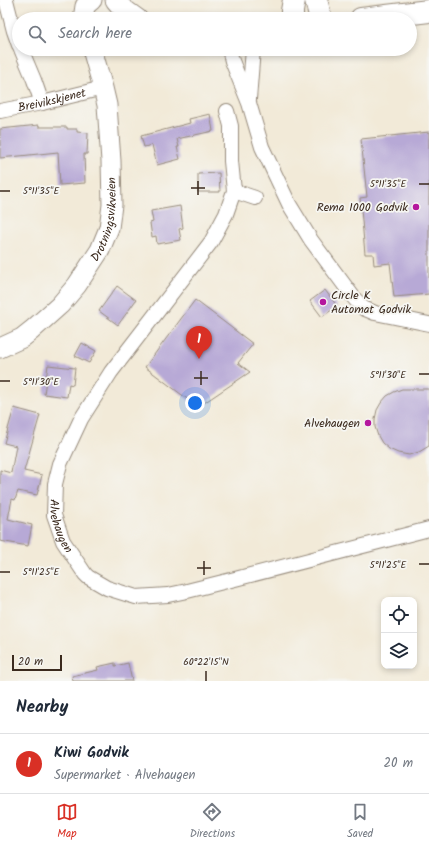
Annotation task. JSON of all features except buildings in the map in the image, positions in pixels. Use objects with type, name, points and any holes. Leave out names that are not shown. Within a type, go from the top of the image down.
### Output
[{"type":"highway","points":[[292,12],[294,0]]},
{"type":"highway","points":[[316,0],[319,12]]},
{"type":"highway","points":[[417,12],[429,11]]},
{"type":"main road","points":[[84,12],[85,6],[92,0]]},
{"type":"main road","points":[[115,0],[128,12]]},
{"type":"main road","name":"Drotningsvikveien","points":[[0,348],[22,338],[60,305],[77,285],[100,250],[109,228],[112,205],[107,105],[94,56]]},
{"type":"street","points":[[6,0],[12,23]]},
{"type":"street","points":[[24,56],[42,103]]},
{"type":"street","points":[[231,56],[249,103],[262,147],[289,204],[311,240],[363,308],[375,313],[429,324]]},
{"type":"street","points":[[249,103],[252,56]]},
{"type":"street","name":"Breivikskjenet","points":[[0,111],[42,103],[103,88]]},
{"type":"street","name":"Alvehaugen","points":[[227,110],[230,126],[234,191],[226,214],[211,242],[111,372],[82,419],[60,464],[55,484],[54,515],[63,542],[88,577],[107,588],[136,597],[168,595],[194,590],[429,529]]},
{"type":"street","points":[[234,191],[255,198]]},
{"type":"place","name":"Rema 1000 Godvik","points":[[416,207]]},
{"type":"place","name":"Circle K Automat Godvik","points":[[323,302]]},
{"type":"place","name":"Kiwi Godvik","points":[[199,359]]},
{"type":"place","name":"Alvehaugen","points":[[368,423]]}]
